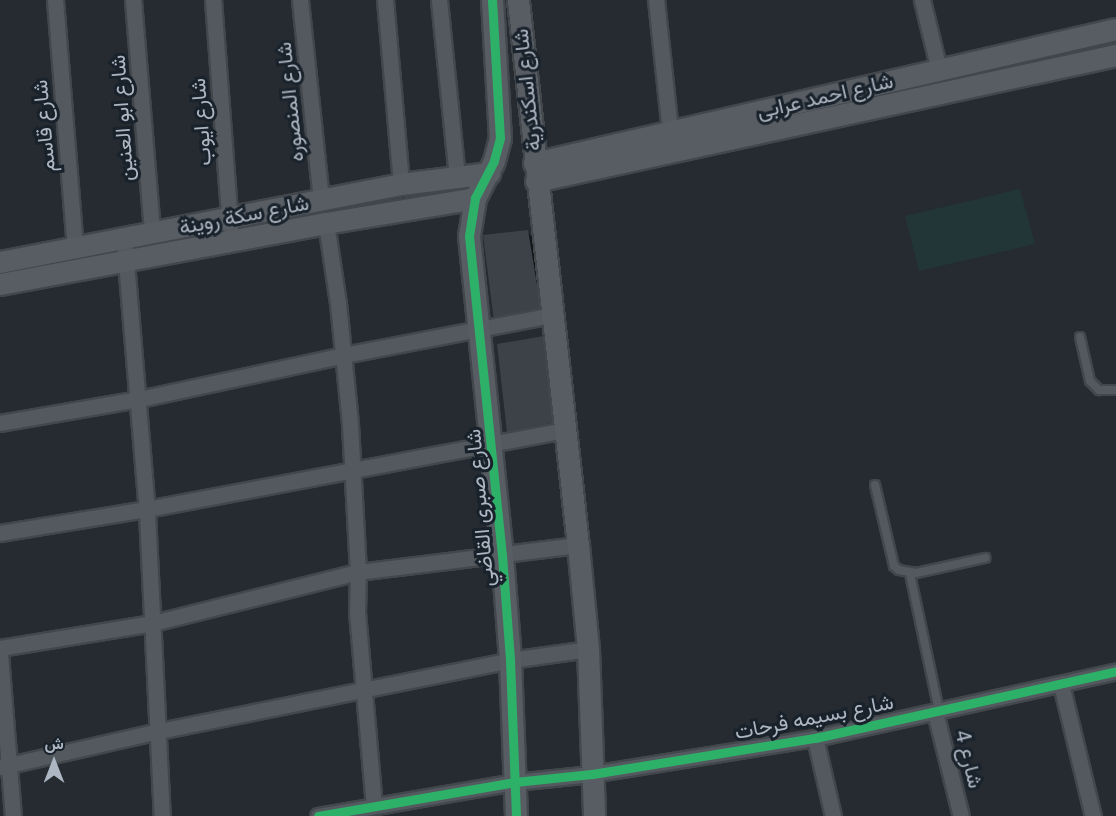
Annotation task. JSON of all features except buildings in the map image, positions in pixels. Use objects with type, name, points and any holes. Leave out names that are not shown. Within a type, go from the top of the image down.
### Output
[{"type":"street","name":"شارع قاسم","points":[[55,0],[75,248]]},
{"type":"street","name":"شارع ابو العنين","points":[[134,0],[152,233]]},
{"type":"street","name":"شارع ايوب","points":[[213,0],[232,241]]},
{"type":"street","name":"شارع المنصوره","points":[[300,0],[321,200]]},
{"type":"street","points":[[385,0],[402,184]]},
{"type":"street","points":[[439,0],[458,178]]},
{"type":"street","name":"شارع اسكندرية","points":[[475,198],[489,173],[498,150],[501,127],[492,0]]},
{"type":"street","name":"شارع اسكندرية","points":[[518,0],[535,172]]},
{"type":"street","points":[[656,0],[670,131]]},
{"type":"street","points":[[922,0],[939,70]]},
{"type":"street","name":"شارع احمد عرابى","points":[[535,172],[670,131],[708,133],[939,70],[1116,29]]},
{"type":"street","name":"شارع احمد عرابى","points":[[535,172],[708,133],[1116,55]]},
{"type":"street","points":[[535,172],[588,649],[594,816]]},
{"type":"street","name":"شارع سكة روينة","points":[[0,262],[402,184],[489,173]]},
{"type":"street","name":"شارع سكة روينة","points":[[0,284],[326,223],[475,198]]},
{"type":"street","name":"شارع صبرى القاضي","points":[[475,198],[469,236],[502,555],[510,660],[516,816]]},
{"type":"street","points":[[326,223],[344,356],[358,572],[357,612],[374,805]]},
{"type":"street","points":[[123,239],[147,509],[162,816]]},
{"type":"street","points":[[0,423],[139,399],[552,315]]},
{"type":"street","points":[[0,533],[147,509],[565,430]]},
{"type":"street","points":[[0,648],[153,623],[358,572],[578,545]]},
{"type":"street","points":[[4,766],[159,731],[510,660],[588,649]]},
{"type":"street","points":[[0,655],[4,766],[13,816]]},
{"type":"street","name":"شارع بسيمه فرحات","points":[[318,816],[515,782],[592,774],[815,738],[1116,671]]},
{"type":"street","points":[[1061,684],[1093,816]]},
{"type":"street","name":"شارع 4","points":[[937,711],[961,816]]},
{"type":"street","points":[[815,738],[833,816]]},
{"type":"lane","points":[[1080,337],[1090,381],[1099,390],[1116,390]]},
{"type":"lane","points":[[875,484],[894,566],[910,574],[985,558]]},
{"type":"lane","points":[[910,574],[937,711]]},
{"type":"shaded area","points":[[1020,189],[1035,244],[919,271],[905,216]]},
{"type":"cycle path","points":[[492,0],[500,138],[494,161],[475,198],[469,236],[502,555],[510,660],[516,816]]},
{"type":"cycle path","points":[[318,816],[515,782],[592,774],[815,738],[1116,671]]}]
